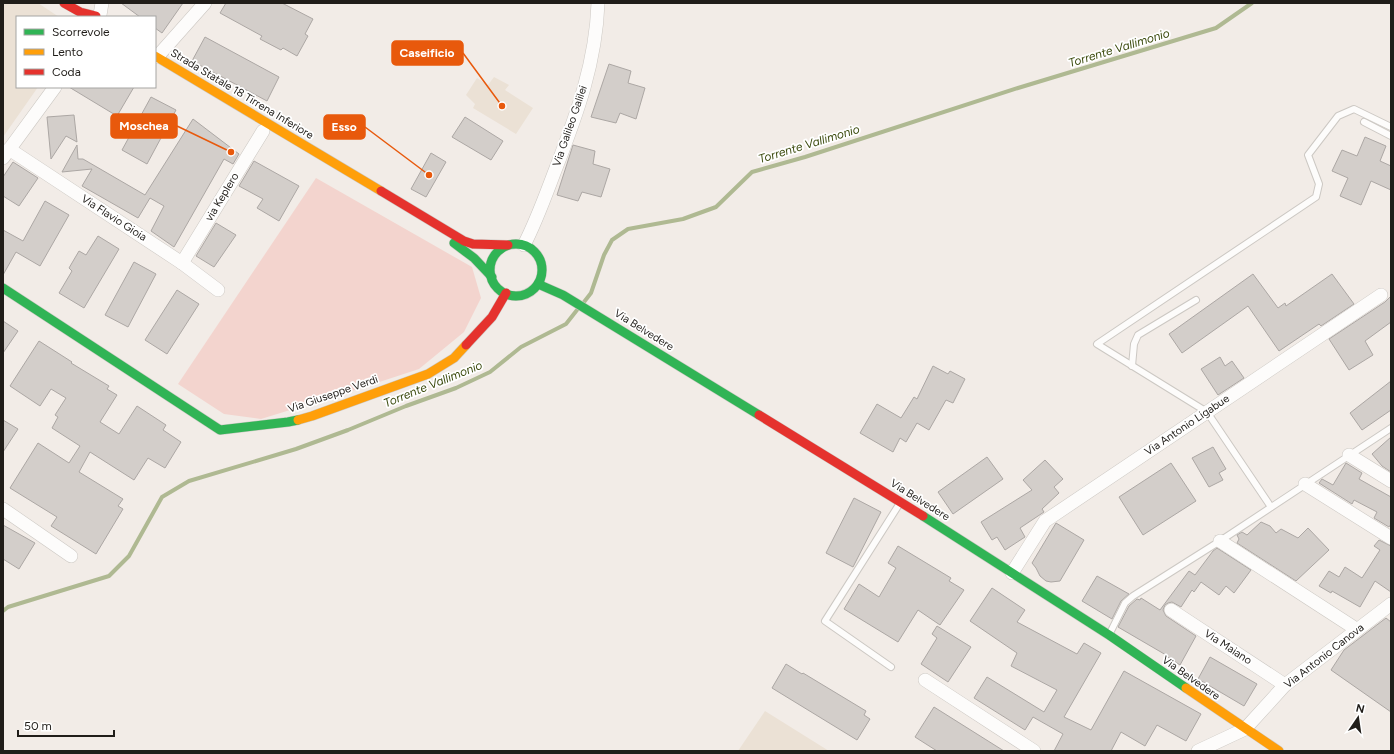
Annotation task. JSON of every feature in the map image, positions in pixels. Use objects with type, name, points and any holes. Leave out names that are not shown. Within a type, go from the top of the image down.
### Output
[{"type":"main road","points":[[60,3],[75,16]]},
{"type":"main road","points":[[64,3],[80,12],[100,14]]},
{"type":"main road","name":"Strada Statale 18 Tirrena Inferiore","points":[[156,56],[464,241],[473,244],[524,245]]},
{"type":"main road","name":"Strada Statale 18 Tirrena Inferiore","points":[[259,129],[465,249],[492,277],[498,288],[506,293]]},
{"type":"main road","points":[[492,277],[490,272],[491,263],[495,255],[508,245]]},
{"type":"main road","points":[[506,293],[520,295],[528,293],[538,284],[542,276],[541,260],[531,248],[524,245]]},
{"type":"main road","name":"Via Belvedere","points":[[538,284],[576,302],[901,502],[1109,635],[1279,751]]},
{"type":"main road","name":"Via Giuseppe Verdi","points":[[3,288],[220,430],[288,422],[312,416],[428,374],[454,358],[492,317],[506,293]]},
{"type":"street","points":[[156,56],[206,3]]},
{"type":"street","name":"Via Galileo Galilei","points":[[524,245],[534,226],[576,116],[592,60],[598,3]]},
{"type":"street","points":[[6,154],[54,88]]},
{"type":"street","name":"via Keplero","points":[[182,263],[259,129]]},
{"type":"street","name":"Via Flavio Gioia","points":[[6,154],[182,263],[218,290]]},
{"type":"street","name":"Via Antonio Ligabue","points":[[1012,573],[1045,521],[1381,295]]},
{"type":"street","points":[[1349,455],[1391,481]]},
{"type":"street","points":[[1305,484],[1391,538]]},
{"type":"street","points":[[3,509],[71,556]]},
{"type":"street","points":[[1220,541],[1356,630]]},
{"type":"street","name":"Via Antonio Canova","points":[[1245,729],[1285,685],[1391,604]]},
{"type":"street","name":"Via Maiano","points":[[1171,610],[1285,685]]},
{"type":"street","points":[[925,680],[1034,751]]},
{"type":"street","points":[[1198,751],[1245,729]]},
{"type":"lane","points":[[1271,507],[1207,412],[1097,344],[1316,197],[1319,184],[1308,154],[1338,116],[1354,109],[1391,127]]},
{"type":"lane","points":[[1364,122],[1391,136]]},
{"type":"lane","points":[[1132,366],[1134,344],[1138,335],[1196,300]]},
{"type":"lane","points":[[1109,635],[1125,603],[1133,596],[1220,541],[1391,428]]},
{"type":"lane","points":[[891,667],[825,621],[901,502]]},
{"type":"shaded area","points":[[3,3],[38,3],[58,16],[16,16],[16,88],[37,88],[3,137]]},
{"type":"shaded area","points":[[494,77],[509,85],[505,90],[533,108],[516,134],[473,108],[475,104],[466,95],[477,78],[488,85]]},
{"type":"shaded area","points":[[316,178],[472,267],[481,298],[464,332],[419,369],[261,419],[224,414],[178,384]]},
{"type":"shaded area","points":[[765,711],[829,751],[738,751]]},
{"type":"building","points":[[121,3],[183,3],[162,33],[156,29],[156,16],[139,16]]},
{"type":"building","points":[[226,3],[282,3],[313,19],[305,34],[308,36],[297,56],[283,48],[281,50],[260,39],[262,36],[220,13]]},
{"type":"building","points":[[205,37],[279,77],[267,101],[192,61]]},
{"type":"building","points":[[609,64],[631,71],[628,83],[645,88],[636,119],[620,113],[616,123],[591,117]]},
{"type":"building","points":[[71,88],[133,88],[117,116]]},
{"type":"building","points":[[151,97],[176,110],[147,164],[122,150]]},
{"type":"building","points":[[74,115],[77,142],[66,136],[51,159],[47,117]]},
{"type":"building","points":[[465,117],[503,141],[491,160],[452,137]]},
{"type":"building","points":[[193,119],[239,154],[233,164],[224,159],[174,247],[151,231],[164,206],[150,198],[138,218],[82,186],[92,169],[62,172],[77,145],[78,159],[83,159],[145,195]]},
{"type":"building","points":[[1365,137],[1386,146],[1380,161],[1391,166],[1391,190],[1371,181],[1361,205],[1340,196],[1348,178],[1332,171],[1342,150],[1357,156]]},
{"type":"building","points":[[573,145],[595,151],[593,164],[610,169],[601,197],[582,192],[578,201],[557,195]]},
{"type":"building","points":[[431,153],[446,162],[426,197],[411,189]]},
{"type":"building","points":[[254,161],[299,186],[279,221],[257,208],[263,199],[239,186]]},
{"type":"building","points":[[13,162],[38,178],[19,206],[3,196],[3,177]]},
{"type":"building","points":[[45,201],[69,215],[40,266],[16,252],[3,275],[3,230],[23,241]]},
{"type":"building","points":[[216,223],[236,235],[214,267],[196,256]]},
{"type":"building","points":[[98,236],[119,249],[84,308],[59,293],[72,271],[69,268],[79,251],[86,255]]},
{"type":"building","points":[[134,262],[156,274],[128,327],[105,315]]},
{"type":"building","points":[[1253,274],[1278,308],[1285,303],[1286,306],[1332,274],[1354,304],[1321,326],[1319,324],[1279,351],[1248,306],[1182,353],[1169,334]]},
{"type":"building","points":[[177,290],[199,304],[167,354],[145,340]]},
{"type":"building","points":[[1391,296],[1391,322],[1365,341],[1373,355],[1349,370],[1329,339],[1385,302]]},
{"type":"building","points":[[3,321],[18,331],[3,353]]},
{"type":"building","points":[[39,341],[72,362],[71,363],[109,386],[107,389],[117,395],[100,422],[119,434],[137,406],[166,425],[163,430],[181,442],[165,468],[148,458],[134,480],[90,452],[79,472],[123,499],[118,506],[123,509],[96,554],[51,526],[57,517],[10,488],[38,443],[69,463],[80,446],[52,428],[58,417],[55,415],[66,398],[51,389],[40,406],[10,386]]},
{"type":"building","points":[[1220,357],[1225,366],[1232,361],[1244,378],[1218,395],[1201,369]]},
{"type":"building","points":[[933,366],[948,374],[950,371],[965,379],[953,403],[946,400],[929,430],[917,423],[906,442],[900,438],[893,452],[860,433],[877,404],[901,418],[914,397],[917,399]]},
{"type":"building","points":[[1391,381],[1391,410],[1362,430],[1350,413]]},
{"type":"building","points":[[3,420],[18,429],[3,452]]},
{"type":"building","points":[[1391,437],[1391,472],[1382,466],[1372,454]]},
{"type":"building","points":[[1213,447],[1226,469],[1219,473],[1223,480],[1209,487],[1192,458]]},
{"type":"building","points":[[987,457],[1003,479],[953,514],[938,492]]},
{"type":"building","points":[[1045,460],[1063,479],[1054,487],[1059,493],[1042,509],[1044,512],[1020,528],[1025,537],[1005,550],[997,537],[992,540],[981,522],[1032,490],[1023,480]]},
{"type":"building","points":[[1171,463],[1196,501],[1143,535],[1119,497]]},
{"type":"building","points":[[1346,463],[1362,473],[1359,479],[1391,497],[1391,524],[1389,527],[1374,518],[1377,512],[1354,500],[1352,504],[1319,483],[1322,479],[1333,485]]},
{"type":"building","points":[[854,498],[881,512],[853,567],[826,553]]},
{"type":"building","points":[[1261,522],[1270,526],[1276,533],[1281,529],[1298,538],[1308,528],[1329,550],[1296,581],[1237,543],[1239,539],[1237,535],[1242,532],[1247,535]]},
{"type":"building","points":[[1056,523],[1084,540],[1060,581],[1051,582],[1046,581],[1040,576],[1032,563]]},
{"type":"building","points":[[3,525],[35,543],[19,569],[3,559]]},
{"type":"building","points":[[1379,540],[1391,546],[1391,592],[1375,581],[1360,607],[1332,591],[1331,593],[1319,586],[1329,571],[1339,577],[1345,567],[1362,578],[1380,550],[1374,546]]},
{"type":"building","points":[[898,546],[951,578],[949,581],[964,590],[940,625],[918,610],[898,642],[844,609],[859,584],[879,597],[896,568],[888,563]]},
{"type":"building","points":[[1217,548],[1251,570],[1234,593],[1226,586],[1219,595],[1201,582],[1194,592],[1192,590],[1181,607],[1172,602],[1165,605],[1163,610],[1166,616],[1196,636],[1180,665],[1166,655],[1118,627],[1129,606],[1137,599],[1140,600],[1141,598],[1160,610],[1189,571],[1195,575],[1213,551]]},
{"type":"building","points":[[1097,576],[1129,594],[1121,601],[1112,619],[1082,601]]},
{"type":"building","points":[[992,588],[1025,610],[1017,622],[1077,654],[1084,643],[1101,653],[1064,717],[1091,730],[1124,671],[1201,714],[1186,741],[1157,725],[1145,746],[1121,732],[1111,751],[1054,751],[1063,734],[1033,717],[1025,730],[974,698],[987,677],[1044,712],[1057,690],[1011,666],[1017,653],[970,621]]},
{"type":"building","points":[[1386,618],[1391,622],[1391,712],[1331,670],[1344,650]]},
{"type":"building","points":[[937,626],[971,647],[948,682],[921,664],[937,638],[932,634]]},
{"type":"building","points":[[1210,657],[1257,684],[1244,706],[1198,679]]},
{"type":"building","points":[[786,664],[866,711],[864,715],[870,719],[857,740],[772,688]]},
{"type":"building","points":[[934,707],[1004,751],[937,751],[915,737]]},
{"type":"waterway","name":"Torrente Vallimonio","points":[[584,302],[591,293],[604,255],[612,240],[628,229],[683,219],[716,207],[752,172],[805,157],[1018,88],[1216,28],[1252,3]]},
{"type":"waterway","name":"Torrente Vallimonio","points":[[3,611],[8,607],[109,576],[129,556],[162,497],[189,481],[296,449],[456,388],[490,372],[521,347],[566,324],[577,310]]},
{"type":"traffic: fast","points":[[454,243],[474,258],[492,277]]},
{"type":"traffic: fast","points":[[516,244],[526,246],[534,252],[540,260],[542,270],[540,280],[534,288],[526,294],[516,296],[506,294],[498,288],[492,280],[490,270],[492,260],[498,252],[506,246],[516,244]]},
{"type":"traffic: fast","points":[[538,284],[563,295],[759,415]]},
{"type":"traffic: fast","points":[[3,288],[220,430],[298,420]]},
{"type":"traffic: fast","points":[[923,516],[1109,635],[1186,688]]},
{"type":"traffic: slow","points":[[156,57],[381,191]]},
{"type":"traffic: slow","points":[[298,420],[428,374],[454,358],[466,345]]},
{"type":"traffic: slow","points":[[1186,688],[1279,751]]},
{"type":"traffic: jam","points":[[64,3],[80,12],[96,16]]},
{"type":"traffic: jam","points":[[381,191],[464,241],[473,244],[508,245]]},
{"type":"traffic: jam","points":[[466,345],[492,317],[506,293]]},
{"type":"traffic: jam","points":[[759,415],[923,516]]},
{"type":"place","name":"Caseificio","points":[[502,106]]},
{"type":"place","name":"Moschea","points":[[231,152]]},
{"type":"place","name":"Esso","points":[[429,175]]}]
